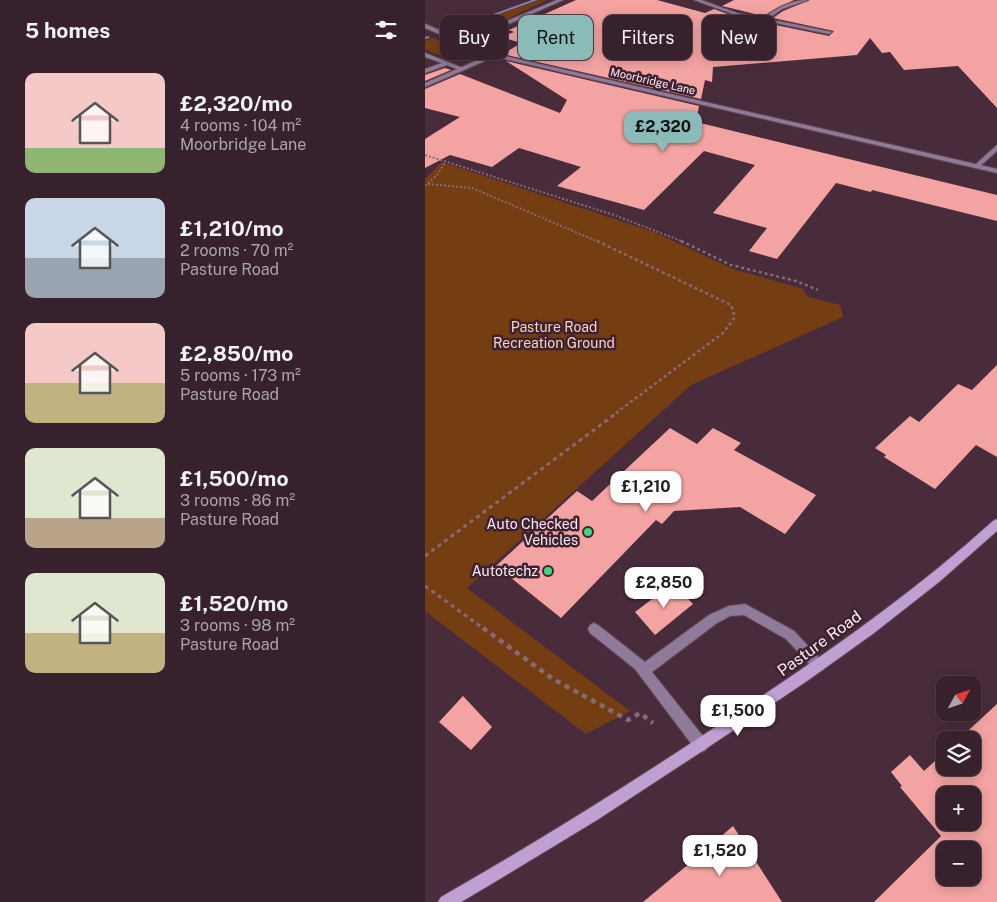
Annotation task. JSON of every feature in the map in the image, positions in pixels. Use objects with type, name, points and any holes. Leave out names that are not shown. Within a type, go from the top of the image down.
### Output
[{"type":"main road","name":"Pasture Road","points":[[446,902],[599,812],[819,666],[950,566],[997,524]]},
{"type":"street","points":[[508,23],[561,0]]},
{"type":"street","points":[[696,0],[721,10],[743,15]]},
{"type":"street","points":[[771,15],[780,8],[806,0]]},
{"type":"street","points":[[776,22],[829,32]]},
{"type":"street","points":[[812,28],[820,22]]},
{"type":"street","name":"Moorbridge Lane","points":[[425,26],[440,33]]},
{"type":"street","points":[[425,55],[462,69]]},
{"type":"street","name":"Moorbridge Lane","points":[[508,58],[997,171]]},
{"type":"street","points":[[425,85],[483,60]]},
{"type":"street","points":[[425,72],[447,63]]},
{"type":"street","points":[[977,166],[997,147]]},
{"type":"street","points":[[643,671],[713,619],[729,611],[745,609],[790,636],[819,666]]},
{"type":"street","points":[[594,629],[643,671],[701,744]]},
{"type":"path","points":[[425,155],[649,227],[731,265],[796,281],[818,290]]},
{"type":"path","points":[[426,185],[437,175],[446,161]]},
{"type":"path","points":[[425,556],[723,333],[735,317],[731,305],[597,241],[472,188],[426,185]]},
{"type":"path","points":[[425,586],[553,679],[628,720],[640,713],[655,724]]},
{"type":"green space","points":[[540,0],[547,0],[508,19],[508,15],[497,15]]},
{"type":"green space","points":[[433,38],[440,41],[440,56],[425,49],[425,41]]},
{"type":"green space","name":"Pasture Road Recreation Ground","points":[[442,162],[654,232],[733,269],[803,289],[808,297],[840,305],[843,317],[691,385],[467,588],[630,711],[586,734],[425,611],[425,179]]},
{"type":"building","points":[[576,0],[657,0],[705,13],[714,9],[730,15],[702,15],[702,60],[776,60],[776,25],[829,36],[834,31],[776,19],[776,16],[783,11],[810,0],[997,0],[997,108],[958,66],[904,70],[890,52],[882,53],[870,38],[857,55],[713,67],[712,82],[705,80],[701,99],[529,60],[593,60],[593,15],[542,15]]},
{"type":"building","points":[[734,0],[794,0],[765,15],[722,6]]},
{"type":"building","points":[[518,26],[518,42],[508,39],[508,34],[514,32],[509,30]]},
{"type":"building","points":[[518,45],[518,57],[508,55],[508,51]]},
{"type":"building","points":[[506,61],[699,106],[696,122],[997,195],[997,221],[836,183],[777,259],[749,251],[767,228],[713,213],[755,165],[704,151],[644,210],[557,186],[581,167],[519,148],[492,167],[450,155],[425,168],[425,139],[460,117],[425,108],[425,89],[460,74],[560,113],[567,100]]},
{"type":"building","points":[[445,68],[451,70],[425,81],[425,75]]},
{"type":"building","points":[[997,365],[997,457],[976,445],[935,489],[884,457],[886,455],[875,448],[910,416],[919,422],[958,384],[972,390]]},
{"type":"building","points":[[670,428],[697,444],[713,428],[741,443],[734,450],[816,495],[785,534],[740,507],[674,511],[662,524],[656,520],[561,618],[496,566],[577,491],[592,501]]},
{"type":"building","points":[[673,583],[693,604],[655,635],[635,612]]},
{"type":"building","points":[[463,696],[492,727],[471,750],[439,722]]},
{"type":"building","points":[[997,704],[997,902],[874,902],[941,836],[937,831],[981,831],[981,786],[936,786],[936,830],[900,787],[902,786],[891,772],[910,755],[924,771],[936,760],[936,776],[981,776],[981,731],[968,731],[981,721],[981,719]]},
{"type":"building","points":[[733,826],[782,902],[643,902],[696,858]]},
{"type":"waterway","points":[[493,15],[536,0]]},
{"type":"place","name":"Auto Checked Vehicles","points":[[588,532]]},
{"type":"place","name":"Autotechz","points":[[548,571]]}]
